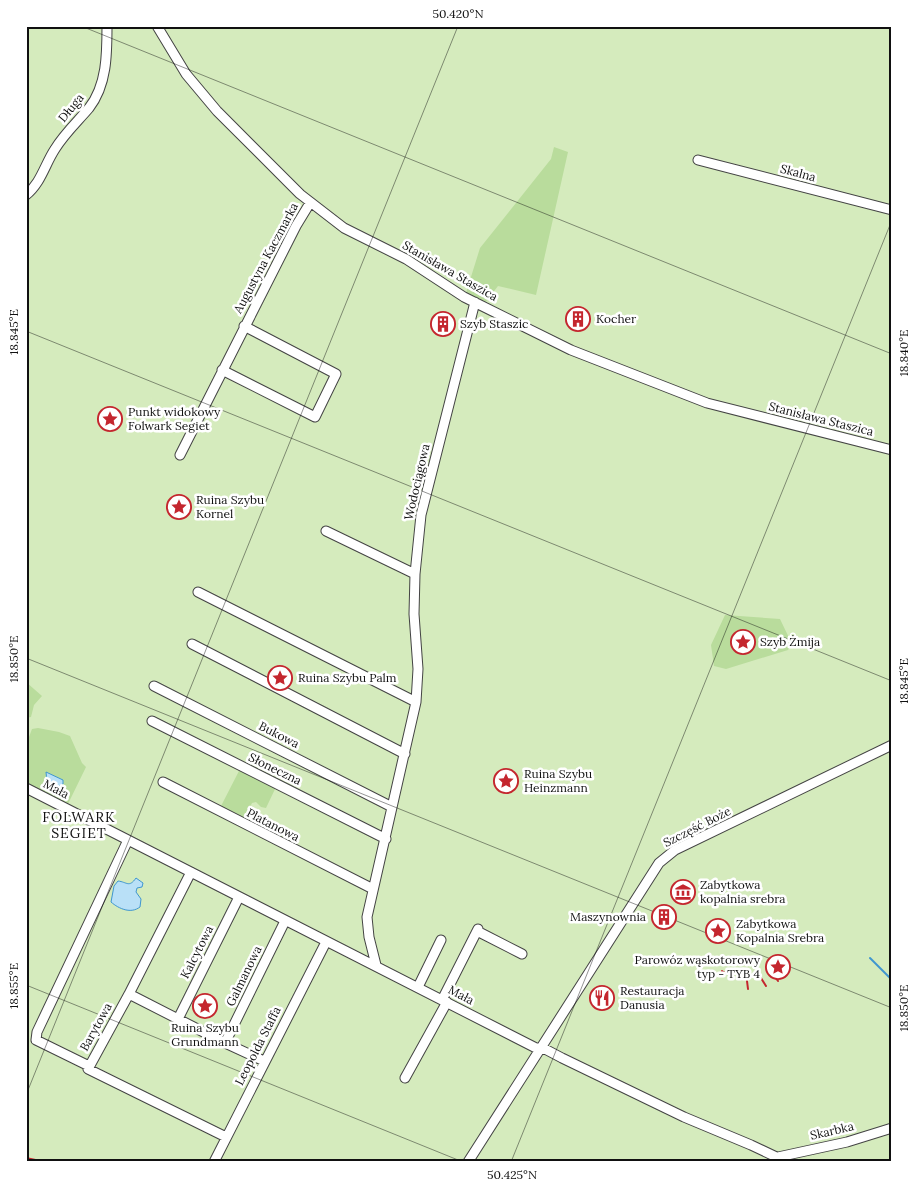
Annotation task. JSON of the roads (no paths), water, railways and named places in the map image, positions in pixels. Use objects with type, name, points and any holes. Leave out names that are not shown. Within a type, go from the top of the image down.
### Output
[{"type":"street","name":"Długa","points":[[26,195],[40,178],[58,144],[92,104],[100,90],[104,70],[107,26]]},
{"type":"street","name":"Stanisława Staszica","points":[[157,26],[186,74],[217,111],[280,176],[310,203],[344,228],[406,259],[475,302],[571,350],[707,403],[892,450]]},
{"type":"street","name":"Skalna","points":[[698,160],[892,210]]},
{"type":"street","name":"Augustyna Kaczmarka","points":[[180,455],[244,326],[310,203]]},
{"type":"street","name":"Wodociągowa","points":[[376,965],[367,928],[367,917],[416,702],[418,669],[414,614],[415,574],[421,514],[475,302]]},
{"type":"street","name":"Augustyna Kaczmarka","points":[[222,370],[315,417],[336,374],[244,326]]},
{"type":"street","points":[[326,531],[415,574]]},
{"type":"street","points":[[198,592],[416,702]]},
{"type":"street","points":[[192,644],[404,754]]},
{"type":"street","name":"Bukowa","points":[[154,686],[392,807]]},
{"type":"street","name":"Słoneczna","points":[[152,721],[386,840]]},
{"type":"street","name":"Szczęść Boże","points":[[540,1048],[659,863],[675,850],[892,745]]},
{"type":"street","name":"Platanowa","points":[[163,782],[373,889]]},
{"type":"street","name":"Mała","points":[[26,788],[536,1048],[540,1048],[606,1078],[684,1118],[787,1162]]},
{"type":"street","points":[[89,1066],[36,1040],[37,1032],[128,840]]},
{"type":"street","name":"Barytowa","points":[[191,872],[129,994],[88,1069],[226,1137]]},
{"type":"street","name":"Kalcytowa","points":[[178,1019],[239,897]]},
{"type":"street","name":"Galmanowa","points":[[225,1043],[285,921]]},
{"type":"street","points":[[405,1078],[445,1001],[478,930],[522,954]]},
{"type":"street","points":[[418,987],[441,940]]},
{"type":"street","name":"Leopolda Staffa","points":[[214,1162],[264,1060],[326,942]]},
{"type":"street","points":[[129,994],[225,1043],[264,1060]]},
{"type":"street","points":[[468,1162],[540,1048]]},
{"type":"street","name":"Skarbka","points":[[777,1157],[847,1142],[892,1128]]},
{"type":"water","points":[[46,772],[63,780],[63,784],[58,787],[47,782]]},
{"type":"water","points":[[136,878],[143,883],[142,887],[137,888],[136,892],[141,899],[140,907],[133,910],[125,910],[111,902],[114,886],[118,881],[130,884]]},
{"type":"waterway","points":[[870,958],[892,980]]},
{"type":"railway","points":[[775,965],[780,970]]},
{"type":"railway","points":[[771,971],[778,981]]},
{"type":"railway","points":[[761,978],[766,986]]},
{"type":"railway","points":[[747,981],[748,989]]},
{"type":"railway","points":[[26,1158],[45,1162]]},
{"type":"place","name":"Kocher","points":[[578,319]]},
{"type":"place","name":"Szyb Staszic","points":[[443,324]]},
{"type":"place","name":"Punkt widokowy Folwark Segiet","points":[[110,419]]},
{"type":"place","name":"Ruina Szybu Kornel","points":[[179,507]]},
{"type":"place","name":"Szyb Żmija","points":[[743,642]]},
{"type":"place","name":"Ruina Szybu Palm","points":[[280,678]]},
{"type":"place","name":"Ruina Szybu Heinzmann","points":[[506,781]]},
{"type":"place","name":"Zabytkowa kopalnia srebra","points":[[683,892]]},
{"type":"place","name":"Maszynownia","points":[[664,917]]},
{"type":"place","name":"Zabytkowa Kopalnia Srebra","points":[[718,931]]},
{"type":"place","name":"Parowóz wąskotorowy typ - TYB 4","points":[[778,967]]},
{"type":"place","name":"Restauracja Danusia","points":[[602,998]]},
{"type":"place","name":"Ruina Szybu Grundmann","points":[[205,1006]]},
{"type":"district","name":"FOLWARK SEGIET","points":[[79,826]]}]
